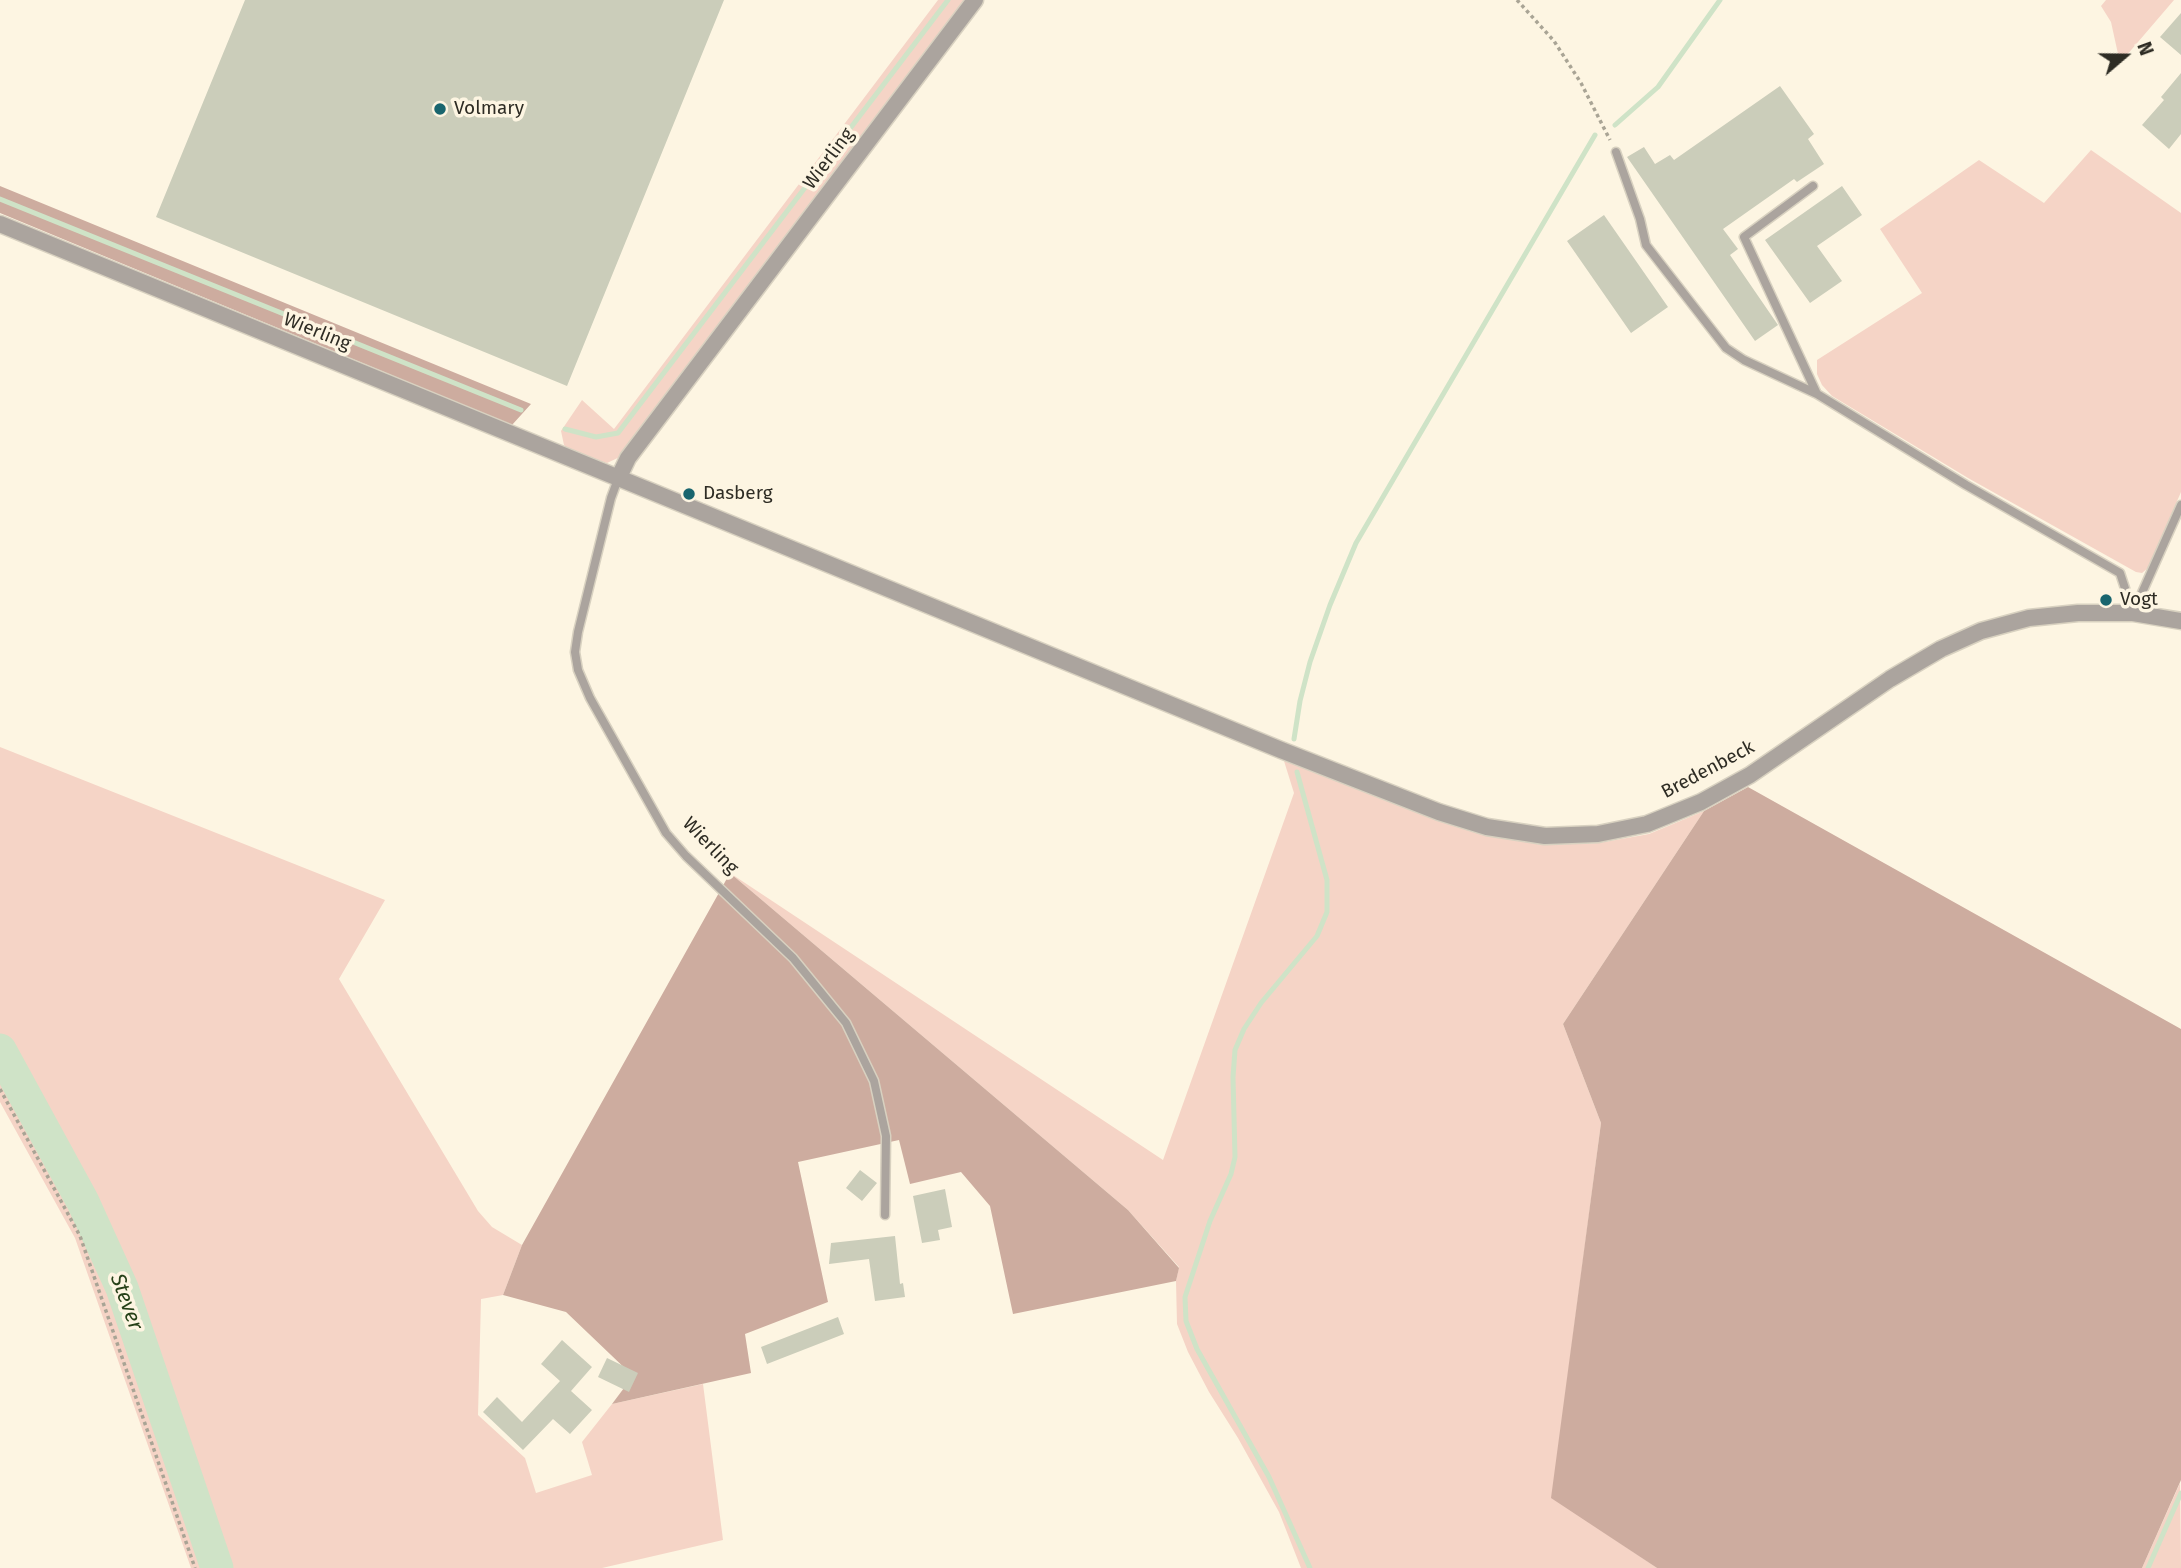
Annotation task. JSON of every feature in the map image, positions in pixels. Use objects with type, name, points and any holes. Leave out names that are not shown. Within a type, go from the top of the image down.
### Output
[{"type":"street","name":"Wierling","points":[[618,479],[628,458],[975,0]]},
{"type":"street","name":"Wierling","points":[[0,224],[1282,750]]},
{"type":"street","name":"Bredenbeck","points":[[1282,750],[1429,808],[1487,827],[1545,836],[1598,834],[1647,824],[1701,802],[1749,775],[1890,679],[1941,649],[1981,631],[2029,618],[2078,613],[2133,613],[2181,621]]},
{"type":"lane","points":[[1616,152],[1640,219],[1646,245],[1726,348],[1744,360],[1817,394],[1966,485],[2120,573],[2133,613]]},
{"type":"lane","points":[[1813,186],[1744,237],[1817,394]]},
{"type":"lane","name":"Wierling","points":[[618,479],[578,632],[575,652],[578,670],[590,698],[666,832],[686,856],[793,958],[846,1023],[874,1081],[886,1136],[885,1215]]},
{"type":"lane","points":[[2133,613],[2181,505]]},
{"type":"path","points":[[1517,0],[1554,41],[1581,83],[1616,152]]},
{"type":"path","points":[[0,1089],[80,1236],[195,1568]]},
{"type":"shaded area","points":[[938,0],[973,0],[624,455],[607,463],[569,450],[564,445],[561,431],[582,400],[614,429]]},
{"type":"shaded area","points":[[2106,0],[2174,0],[2120,63],[2111,22],[2101,6]]},
{"type":"shaded area","points":[[2091,150],[2181,213],[2181,492],[2148,568],[2142,573],[1968,478],[1832,396],[1817,374],[1817,360],[1922,293],[1880,229],[1979,160],[2044,203]]},
{"type":"shaded area","points":[[0,186],[531,404],[512,425],[0,213]]},
{"type":"shaded area","points":[[0,747],[385,900],[339,979],[478,1211],[492,1227],[522,1245],[503,1295],[481,1299],[478,1415],[525,1458],[536,1493],[592,1475],[582,1442],[612,1404],[703,1384],[723,1540],[602,1568],[191,1568],[75,1238],[0,1102]]},
{"type":"shaded area","points":[[1284,761],[1384,800],[1485,834],[1542,845],[1599,843],[1649,834],[1704,811],[1563,1024],[1601,1123],[1552,1497],[1657,1568],[1301,1568],[1279,1512],[1188,1352],[1177,1324],[1176,1281],[1179,1267],[1128,1210],[730,873],[1163,1160],[1294,793]]},
{"type":"shaded area","points":[[1748,787],[2181,1029],[2181,1480],[2142,1568],[1657,1568],[1551,1498],[1601,1123],[1563,1024],[1704,811]]},
{"type":"shaded area","points":[[730,873],[1128,1210],[1179,1268],[1176,1281],[1013,1314],[990,1206],[961,1172],[910,1184],[899,1140],[798,1162],[828,1302],[745,1334],[751,1373],[612,1404],[633,1376],[566,1312],[503,1295],[522,1245]]},
{"type":"shaded area","points":[[2180,1483],[2181,1568],[2142,1568]]},
{"type":"building","name":"Volmary","points":[[245,0],[724,0],[567,386],[156,217]]},
{"type":"building","points":[[2181,13],[2181,55],[2160,37]]},
{"type":"building","points":[[2181,73],[2181,134],[2169,149],[2142,125],[2164,100],[2161,97]]},
{"type":"building","points":[[1780,86],[1814,134],[1808,139],[1824,164],[1797,182],[1794,179],[1723,229],[1738,249],[1730,255],[1778,325],[1755,341],[1627,157],[1644,147],[1655,164],[1670,155],[1674,160]]},
{"type":"building","points":[[1842,186],[1862,215],[1817,246],[1842,281],[1810,303],[1765,240]]},
{"type":"building","points":[[1604,215],[1668,307],[1631,333],[1567,241]]},
{"type":"building","points":[[860,1170],[877,1183],[862,1201],[846,1188]]},
{"type":"building","points":[[945,1189],[952,1227],[938,1230],[940,1240],[922,1243],[913,1196]]},
{"type":"building","points":[[895,1236],[900,1284],[903,1283],[905,1297],[875,1301],[869,1259],[829,1264],[831,1243]]},
{"type":"building","points":[[838,1317],[844,1334],[767,1364],[761,1347]]},
{"type":"building","points":[[562,1340],[592,1367],[571,1391],[592,1410],[570,1434],[553,1419],[523,1450],[483,1412],[497,1397],[522,1422],[560,1381],[541,1364]]},
{"type":"building","points":[[607,1358],[638,1373],[629,1392],[598,1377]]},
{"type":"waterway","points":[[565,429],[596,437],[618,433],[948,0]]},
{"type":"waterway","points":[[1615,125],[1658,87],[1720,0]]},
{"type":"waterway","points":[[1294,739],[1310,662],[1356,543],[1595,135]]},
{"type":"waterway","points":[[0,199],[521,410]]},
{"type":"waterway","points":[[1297,772],[1327,880],[1327,912],[1317,936],[1261,1003],[1244,1029],[1235,1050],[1235,1157],[1185,1297],[1186,1321],[1197,1349],[1269,1477],[1310,1568]]},
{"type":"waterway","name":"Stever","points":[[0,1050],[83,1202],[122,1288],[217,1568]]},
{"type":"waterway","points":[[2148,1568],[2181,1493]]},
{"type":"place","name":"Volmary","points":[[440,109]]},
{"type":"place","name":"Dasberg","points":[[689,494]]},
{"type":"place","name":"Vogt","points":[[2106,600]]}]
